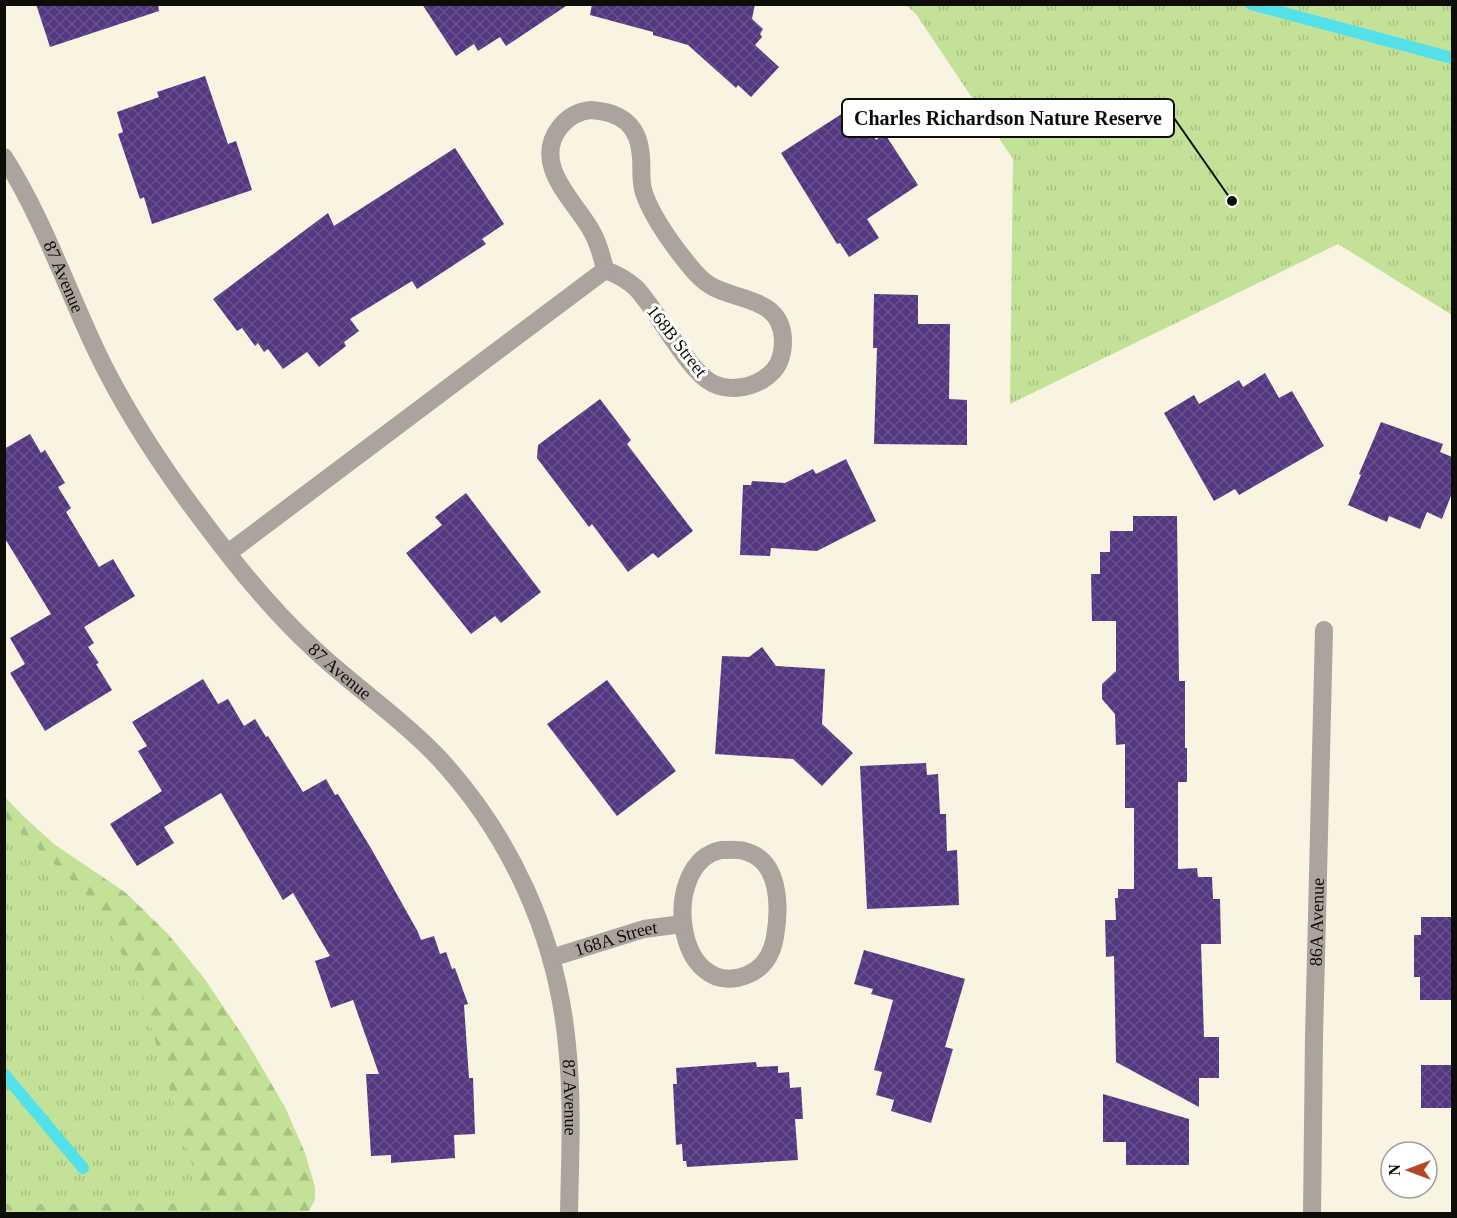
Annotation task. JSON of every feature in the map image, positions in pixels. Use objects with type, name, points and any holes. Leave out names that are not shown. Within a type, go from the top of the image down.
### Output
[{"type":"street","name":"168B Street","points":[[582,111],[613,113],[624,119],[631,127],[640,146],[642,187],[656,217],[682,256],[704,281],[713,287],[758,303],[770,311],[780,324],[782,333],[780,359],[775,369],[750,386],[727,388],[711,383],[696,370],[635,287],[617,274],[605,270],[591,230],[562,188],[552,168],[550,156],[553,140],[564,122],[582,111]]},
{"type":"street","name":"87 Avenue","points":[[4,157],[32,204],[95,348],[123,403],[174,482],[228,553],[302,638],[424,743],[472,797],[517,870],[540,924],[551,958],[563,1016],[570,1081],[569,1214]]},
{"type":"street","points":[[228,553],[605,270]]},
{"type":"street","name":"86A Avenue","points":[[1312,1214],[1324,630]]},
{"type":"street","name":"168A Street","points":[[734,850],[745,851],[765,864],[776,887],[777,915],[774,942],[770,955],[761,967],[748,974],[732,978],[711,973],[692,954],[682,924],[690,876],[700,860],[714,852],[734,850]]},
{"type":"street","name":"168A Street","points":[[551,958],[644,929],[682,924]]},
{"type":"green space","points":[[906,5],[1452,5],[1452,315],[1338,244],[1010,404],[1013,159],[916,14]]},
{"type":"green space","points":[[4,796],[54,844],[126,893],[168,934],[204,978],[247,1042],[286,1109],[305,1153],[315,1187],[315,1200],[309,1211],[5,1213]]},
{"type":"green space","points":[[4,816],[88,896],[137,980],[204,1204],[5,1204]]},
{"type":"building","points":[[36,4],[158,4],[159,11],[50,47]]},
{"type":"building","points":[[422,4],[569,4],[506,46],[500,37],[478,51],[474,44],[456,56]]},
{"type":"building","points":[[592,4],[755,4],[752,19],[763,29],[760,34],[762,37],[755,45],[779,67],[751,97],[738,85],[736,88],[688,45],[653,35],[653,32],[590,15]]},
{"type":"building","points":[[205,76],[228,144],[236,141],[252,190],[152,224],[144,197],[140,199],[118,134],[123,132],[117,112],[159,97],[157,92]]},
{"type":"building","points":[[854,106],[876,140],[885,134],[918,185],[867,219],[879,238],[849,257],[840,243],[837,244],[781,153]]},
{"type":"building","points":[[455,148],[504,224],[482,239],[486,244],[417,289],[412,281],[350,319],[359,331],[344,342],[346,346],[319,367],[307,352],[283,369],[268,349],[264,352],[258,343],[255,346],[242,328],[237,331],[213,299],[328,213],[334,226]]},
{"type":"building","points":[[874,294],[918,295],[918,324],[950,324],[949,399],[967,400],[967,445],[874,444],[877,348],[873,348]]},
{"type":"building","points":[[1265,373],[1279,398],[1292,391],[1324,446],[1239,495],[1235,489],[1214,501],[1164,413],[1194,395],[1199,404],[1239,380],[1243,387]]},
{"type":"building","points":[[600,399],[631,440],[627,444],[693,531],[658,558],[653,553],[628,572],[592,524],[589,527],[537,458],[538,445]]},
{"type":"building","points":[[1381,422],[1443,444],[1440,452],[1452,457],[1452,493],[1442,519],[1427,512],[1420,529],[1389,516],[1387,522],[1348,505]]},
{"type":"building","points":[[30,434],[41,453],[45,450],[65,483],[58,487],[71,508],[66,512],[99,567],[113,559],[135,596],[84,627],[94,643],[88,647],[99,663],[96,664],[112,690],[45,731],[10,673],[25,664],[10,638],[51,614],[4,537],[4,449]]},
{"type":"building","points":[[846,459],[876,521],[817,551],[771,548],[770,556],[740,555],[743,485],[751,485],[752,481],[785,483],[813,469],[816,474]]},
{"type":"building","points":[[466,493],[541,592],[501,623],[495,616],[471,634],[406,553],[442,525],[435,517]]},
{"type":"building","points":[[1133,516],[1177,516],[1179,681],[1185,681],[1185,748],[1187,748],[1187,782],[1178,782],[1178,869],[1197,868],[1198,877],[1212,877],[1213,899],[1220,899],[1221,944],[1201,944],[1204,1037],[1219,1037],[1219,1078],[1199,1078],[1199,1107],[1116,1062],[1114,956],[1106,957],[1105,920],[1116,920],[1115,898],[1118,898],[1118,889],[1134,889],[1134,808],[1125,808],[1125,744],[1116,745],[1115,714],[1102,699],[1102,684],[1116,671],[1116,621],[1092,621],[1091,574],[1100,574],[1100,552],[1110,552],[1110,531],[1133,531]]},
{"type":"building","points":[[762,647],[776,666],[825,669],[822,724],[853,753],[822,786],[793,759],[715,754],[722,656],[749,657]]},
{"type":"building","points":[[203,679],[218,704],[228,699],[244,726],[255,719],[303,792],[326,779],[335,795],[338,794],[372,850],[421,940],[434,936],[440,954],[446,952],[452,969],[455,968],[468,1004],[464,1005],[469,1078],[473,1078],[475,1134],[454,1135],[455,1158],[391,1163],[391,1155],[371,1156],[366,1074],[379,1074],[353,1000],[331,1008],[315,961],[330,956],[293,893],[283,900],[221,793],[164,827],[174,843],[137,866],[110,824],[162,791],[138,751],[147,746],[132,722]]},
{"type":"building","points":[[607,680],[676,771],[617,816],[547,724]]},
{"type":"building","points":[[926,763],[927,775],[938,774],[940,814],[946,814],[947,851],[957,850],[959,905],[867,909],[860,766]]},
{"type":"building","points":[[1421,917],[1452,917],[1452,1000],[1420,1000],[1420,977],[1414,977],[1414,935],[1421,935]]},
{"type":"building","points":[[864,950],[965,979],[945,1047],[953,1049],[931,1123],[891,1111],[894,1100],[876,1095],[882,1072],[874,1070],[893,1000],[871,994],[873,989],[854,984]]},
{"type":"building","points":[[756,1062],[757,1067],[778,1066],[778,1073],[789,1072],[790,1088],[801,1087],[803,1119],[795,1119],[798,1160],[687,1167],[686,1161],[683,1161],[682,1144],[676,1145],[673,1084],[677,1084],[676,1068]]},
{"type":"building","points":[[1421,1065],[1452,1065],[1452,1108],[1421,1108]]},
{"type":"building","points":[[1103,1094],[1189,1119],[1189,1165],[1126,1165],[1126,1142],[1103,1142]]},
{"type":"waterway","points":[[1251,4],[1452,58]]},
{"type":"waterway","points":[[4,1074],[83,1168]]},
{"type":"place","name":"Charles Richardson Nature Reserve","points":[[1232,201]]}]
